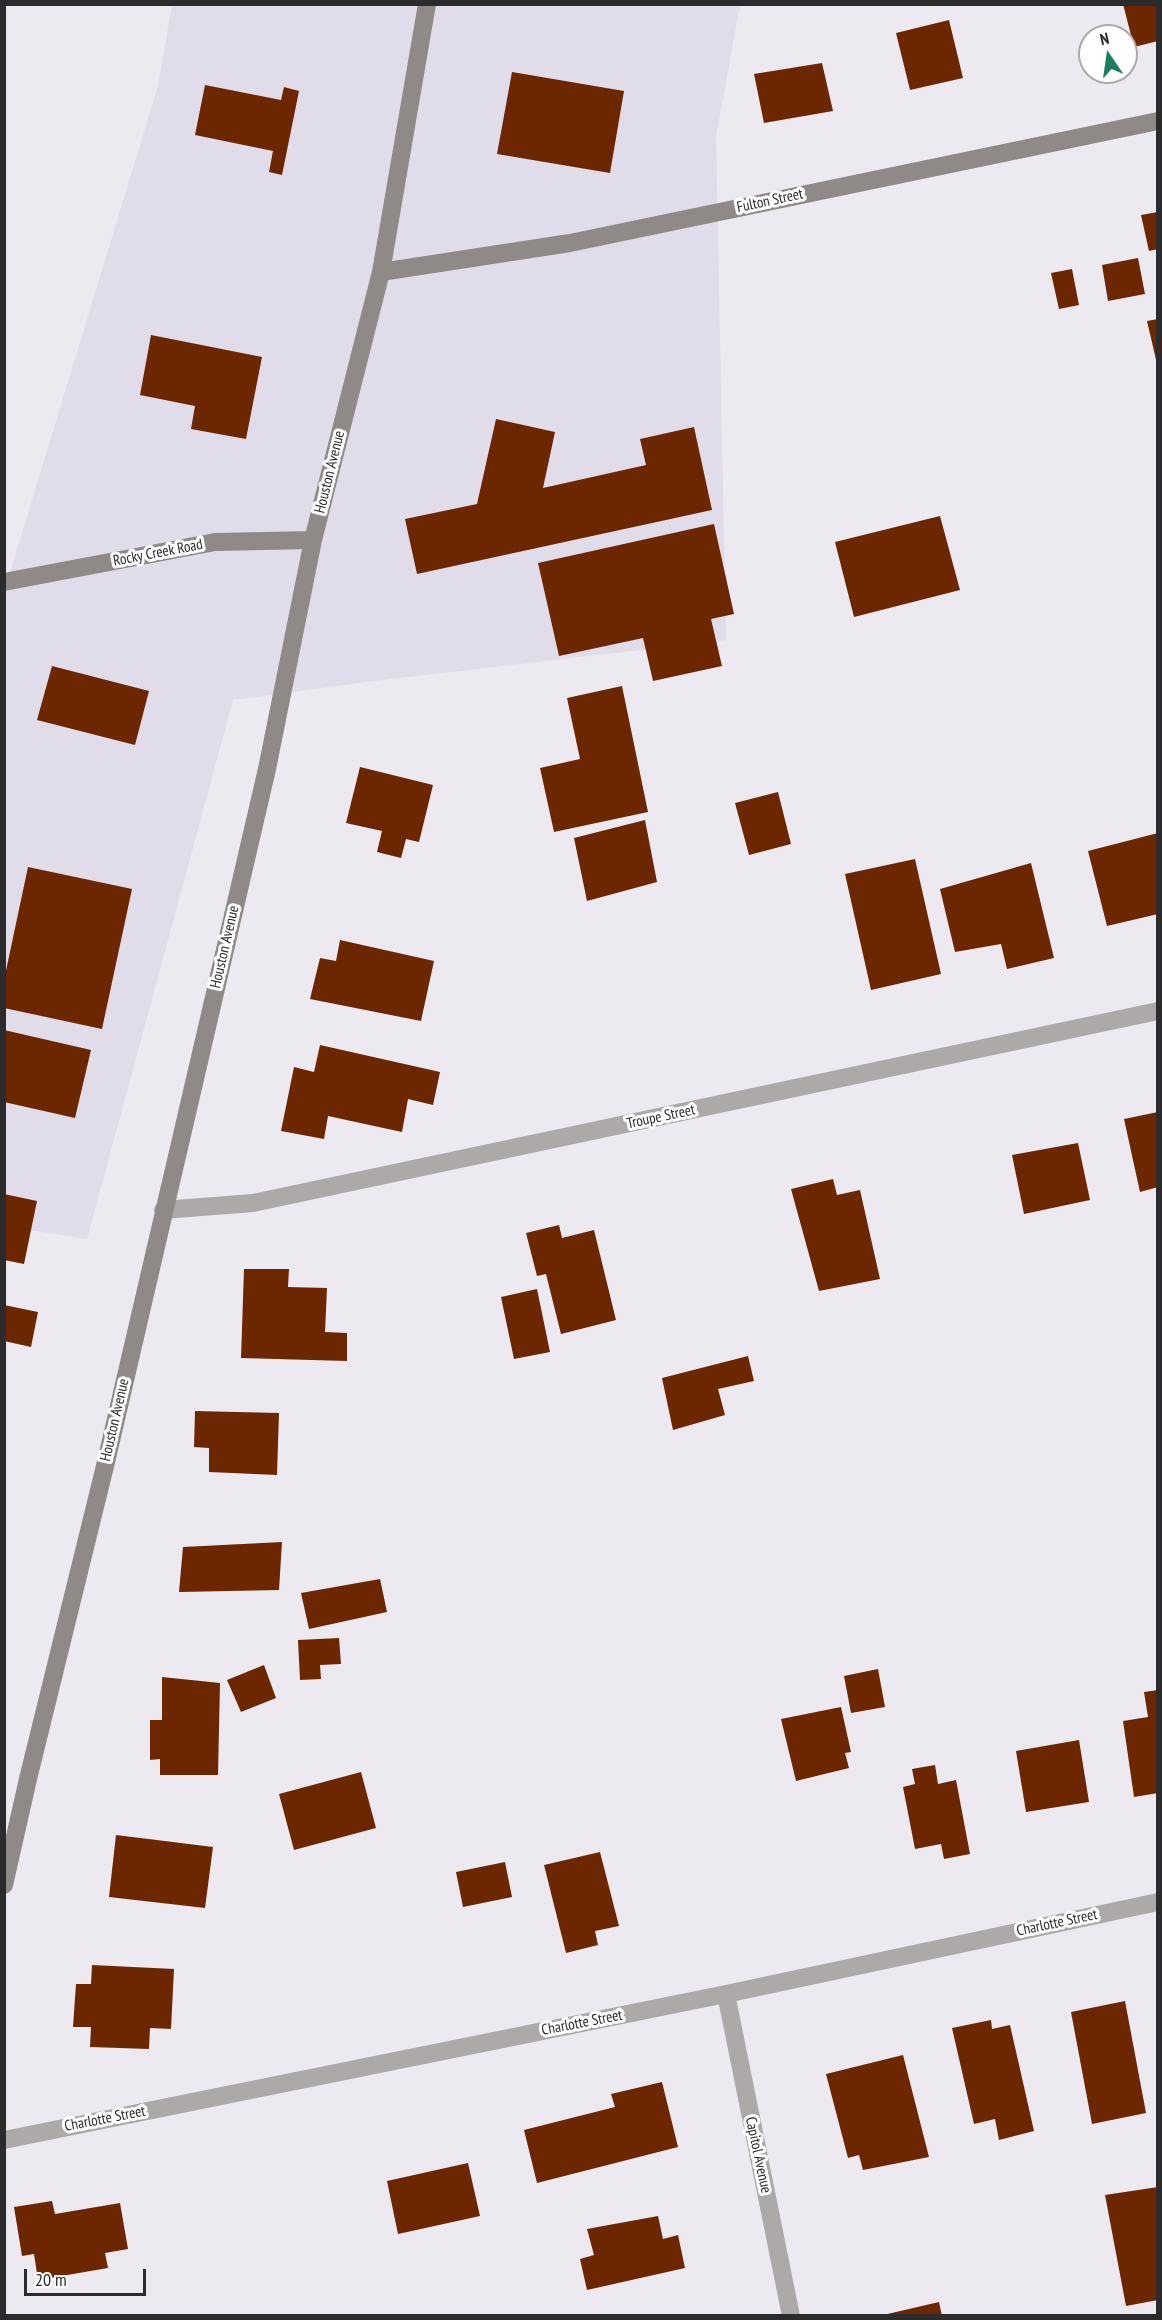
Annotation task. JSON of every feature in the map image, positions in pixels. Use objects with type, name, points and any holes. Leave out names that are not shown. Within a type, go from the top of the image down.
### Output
[{"type":"street","name":"Houston Avenue","points":[[4,1885],[106,1462],[267,769],[313,540],[381,272],[428,4]]},
{"type":"street","name":"Fulton Street","points":[[381,272],[570,243],[1158,121]]},
{"type":"street","name":"Rocky Creek Road","points":[[4,582],[215,542],[313,540]]},
{"type":"street","name":"Troupe Street","points":[[163,1210],[253,1203],[1158,1011]]},
{"type":"street","name":"Charlotte Street","points":[[4,2140],[726,1994],[1158,1902]]},
{"type":"street","name":"Capitol Avenue","points":[[726,1994],[791,2316]]},
{"type":"shaded area","points":[[172,5],[740,5],[716,137],[726,640],[374,681],[233,700],[87,1239],[5,1226],[4,592],[158,86]]},
{"type":"building","points":[[1123,4],[1158,4],[1158,41],[1138,46],[1138,24],[1128,24]]},
{"type":"building","points":[[949,20],[963,78],[910,90],[896,33]]},
{"type":"building","points":[[822,63],[833,111],[764,123],[754,74]]},
{"type":"building","points":[[512,72],[624,91],[610,173],[497,154]]},
{"type":"building","points":[[205,85],[281,100],[284,87],[299,91],[282,175],[269,172],[273,151],[195,135]]},
{"type":"building","points":[[1158,212],[1158,249],[1149,251],[1141,215]]},
{"type":"building","points":[[1138,258],[1145,294],[1108,301],[1102,265]]},
{"type":"building","points":[[1072,269],[1079,305],[1059,309],[1051,273]]},
{"type":"building","points":[[1158,319],[1158,364],[1157,364],[1147,321]]},
{"type":"building","points":[[151,335],[262,357],[246,439],[191,429],[195,406],[140,395]]},
{"type":"building","points":[[496,419],[555,432],[543,488],[646,465],[640,439],[694,427],[712,510],[417,574],[405,519],[477,504]]},
{"type":"building","points":[[940,516],[960,590],[854,617],[835,542]]},
{"type":"building","points":[[714,524],[734,614],[711,619],[722,666],[653,681],[643,638],[559,656],[538,563]]},
{"type":"building","points":[[52,666],[149,691],[135,745],[37,720]]},
{"type":"building","points":[[622,686],[648,812],[554,832],[540,768],[580,759],[567,698]]},
{"type":"building","points":[[360,767],[433,785],[419,842],[406,839],[401,858],[377,852],[382,831],[346,823]]},
{"type":"building","points":[[778,792],[791,844],[749,855],[735,803]]},
{"type":"building","points":[[645,820],[657,882],[587,901],[574,838]]},
{"type":"building","points":[[1158,833],[1158,914],[1107,926],[1088,851]]},
{"type":"building","points":[[915,859],[941,974],[871,990],[845,874]]},
{"type":"building","points":[[1031,863],[1054,958],[1007,969],[1001,944],[955,952],[940,889]]},
{"type":"building","points":[[28,867],[132,889],[102,1029],[4,1008],[4,980]]},
{"type":"building","points":[[340,940],[434,961],[421,1021],[310,999],[320,958],[336,961]]},
{"type":"building","points":[[4,1030],[91,1050],[75,1118],[4,1102]]},
{"type":"building","points":[[320,1045],[440,1072],[433,1105],[408,1099],[402,1132],[328,1116],[324,1139],[281,1131],[294,1067],[314,1072]]},
{"type":"building","points":[[1158,1112],[1158,1187],[1140,1192],[1124,1119]]},
{"type":"building","points":[[1078,1143],[1090,1200],[1024,1214],[1012,1155]]},
{"type":"building","points":[[833,1179],[837,1195],[860,1190],[880,1279],[819,1291],[791,1189]]},
{"type":"building","points":[[4,1194],[37,1201],[24,1264],[4,1260]]},
{"type":"building","points":[[559,1225],[562,1238],[594,1230],[616,1320],[561,1334],[546,1274],[537,1276],[526,1233]]},
{"type":"building","points":[[244,1269],[289,1269],[288,1287],[327,1288],[325,1332],[347,1333],[347,1361],[241,1358]]},
{"type":"building","points":[[537,1289],[550,1352],[514,1359],[501,1297]]},
{"type":"building","points":[[4,1305],[38,1312],[31,1347],[4,1341]]},
{"type":"building","points":[[748,1356],[754,1381],[718,1389],[725,1415],[673,1430],[662,1378]]},
{"type":"building","points":[[195,1411],[279,1413],[277,1475],[209,1472],[209,1448],[194,1447]]},
{"type":"building","points":[[282,1542],[279,1590],[179,1592],[183,1547]]},
{"type":"building","points":[[380,1579],[387,1612],[309,1629],[301,1593]]},
{"type":"building","points":[[339,1638],[341,1664],[320,1665],[321,1679],[300,1680],[298,1640]]},
{"type":"building","points":[[264,1665],[276,1698],[241,1712],[227,1680]]},
{"type":"building","points":[[878,1669],[885,1707],[851,1713],[844,1676]]},
{"type":"building","points":[[162,1677],[220,1683],[218,1775],[160,1775],[160,1759],[150,1760],[150,1720],[162,1720]]},
{"type":"building","points":[[1158,1690],[1158,1793],[1134,1797],[1123,1721],[1148,1717],[1144,1692]]},
{"type":"building","points":[[841,1707],[851,1752],[845,1753],[849,1768],[796,1781],[781,1719]]},
{"type":"building","points":[[1079,1740],[1089,1802],[1026,1812],[1016,1751]]},
{"type":"building","points":[[935,1765],[938,1784],[956,1780],[970,1854],[944,1859],[941,1844],[915,1849],[903,1787],[915,1784],[912,1769]]},
{"type":"building","points":[[361,1772],[376,1828],[294,1850],[279,1794]]},
{"type":"building","points":[[116,1835],[213,1847],[205,1908],[109,1897]]},
{"type":"building","points":[[600,1852],[619,1926],[595,1931],[598,1945],[566,1953],[544,1865]]},
{"type":"building","points":[[505,1862],[512,1897],[463,1907],[456,1872]]},
{"type":"building","points":[[92,1965],[174,1969],[171,2029],[150,2028],[149,2049],[90,2047],[91,2027],[73,2027],[76,1984],[91,1984]]},
{"type":"building","points":[[1125,2001],[1146,2113],[1092,2124],[1071,2012]]},
{"type":"building","points":[[991,2020],[992,2029],[1010,2025],[1034,2131],[999,2140],[995,2119],[974,2124],[952,2028]]},
{"type":"building","points":[[903,2055],[929,2157],[863,2170],[859,2155],[848,2158],[826,2074]]},
{"type":"building","points":[[662,2082],[678,2147],[537,2183],[524,2130],[615,2107],[611,2094]]},
{"type":"building","points":[[468,2163],[480,2216],[398,2234],[387,2181]]},
{"type":"building","points":[[1158,2187],[1158,2300],[1126,2306],[1105,2195]]},
{"type":"building","points":[[52,2201],[55,2214],[120,2203],[128,2249],[105,2253],[108,2268],[38,2280],[34,2254],[22,2256],[14,2207]]},
{"type":"building","points":[[658,2216],[663,2239],[678,2235],[685,2268],[587,2290],[580,2259],[594,2255],[587,2229]]},
{"type":"building","points":[[939,2302],[942,2316],[883,2316],[883,2315]]}]
